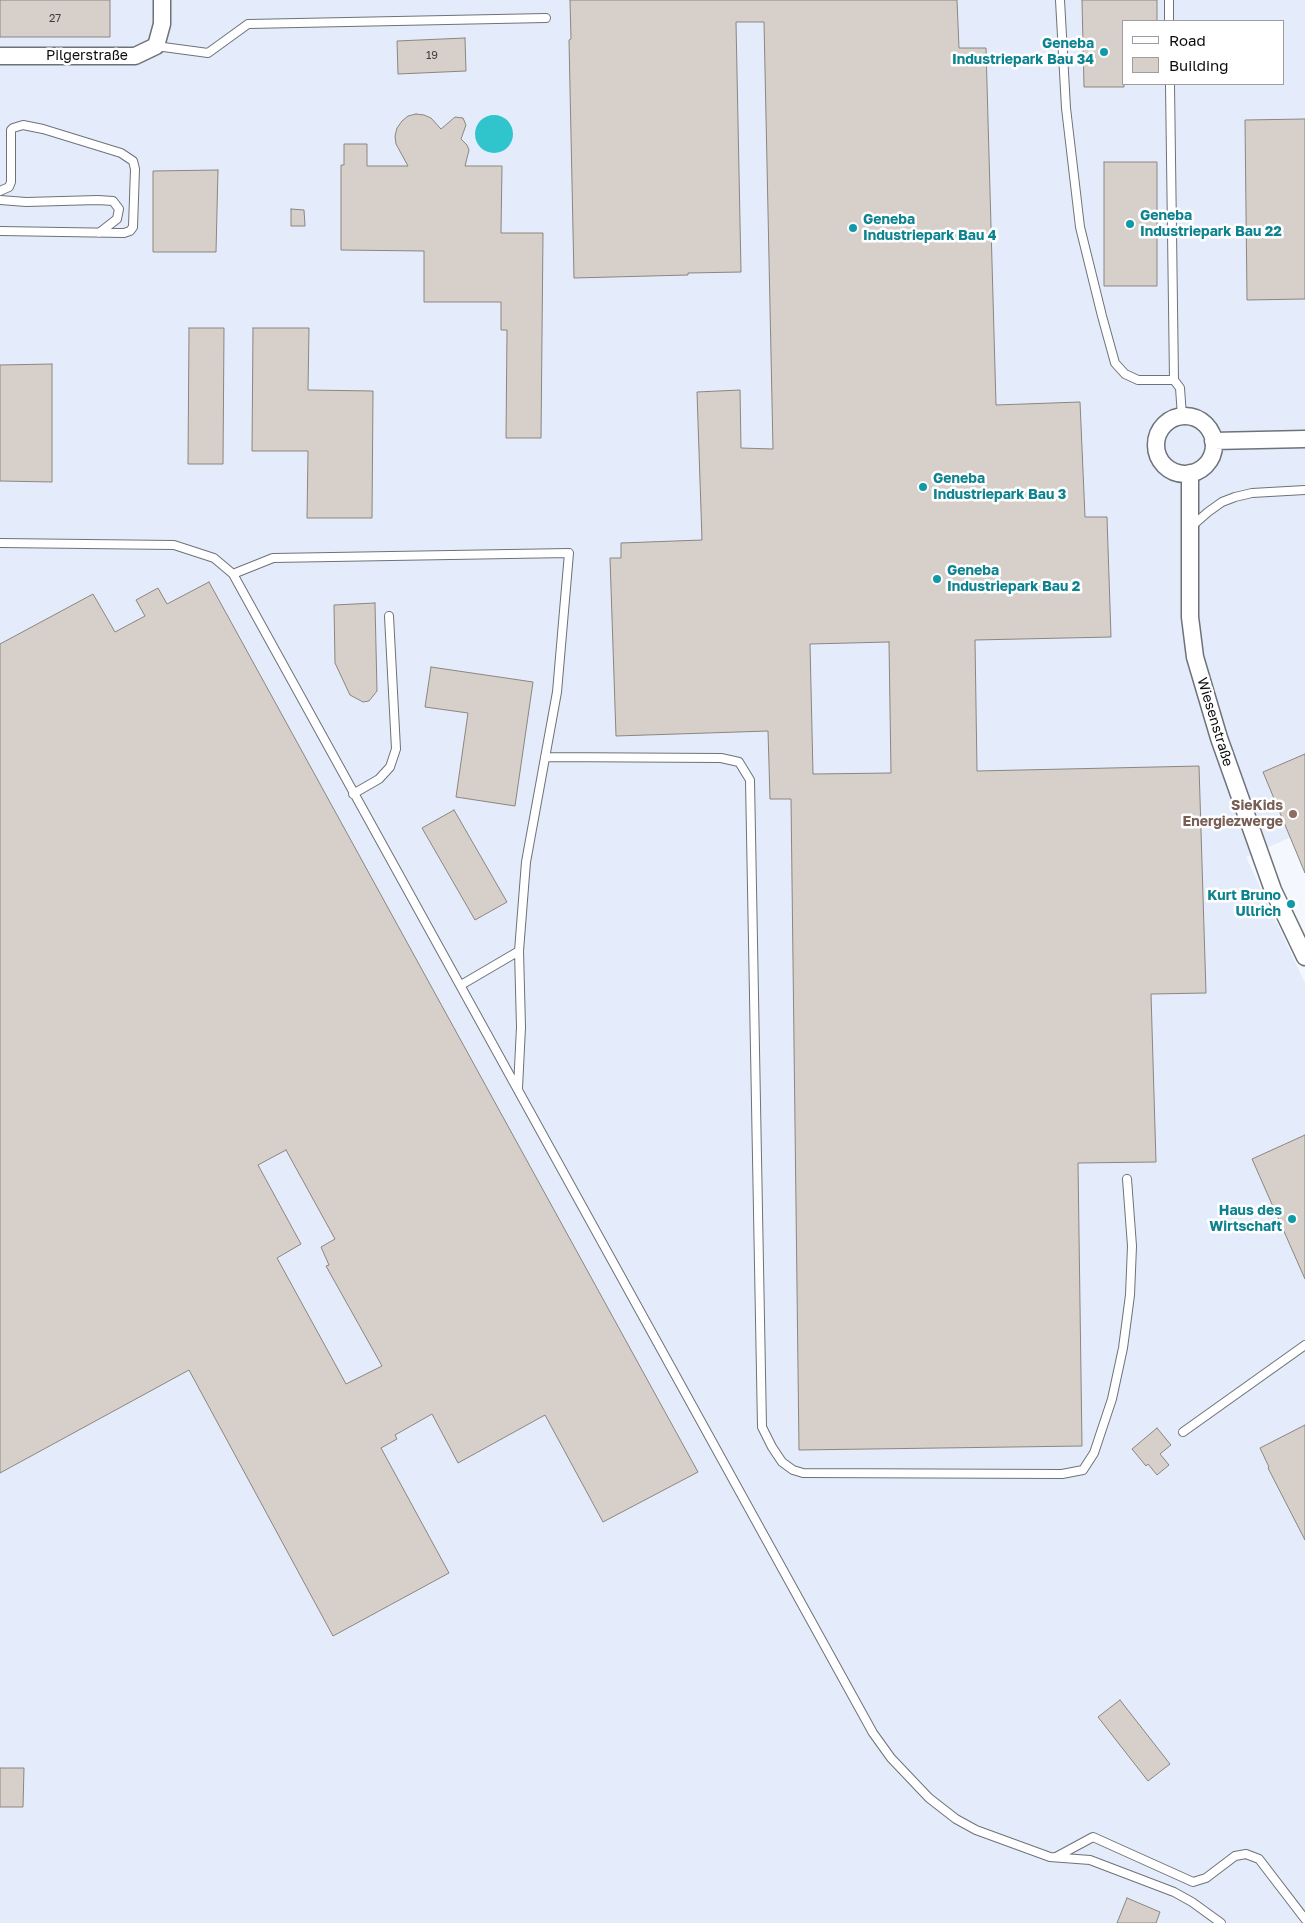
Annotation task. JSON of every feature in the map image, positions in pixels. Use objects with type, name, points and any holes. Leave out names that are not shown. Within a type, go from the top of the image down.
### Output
[{"type":"street","points":[[156,46],[162,24],[162,0]]},
{"type":"street","name":"Pilgerstraße","points":[[0,56],[135,56],[156,46]]},
{"type":"street","points":[[1182,416],[1194,417],[1201,421],[1209,429],[1213,441],[1212,454],[1206,464],[1190,473],[1174,472],[1165,466],[1156,450],[1156,440],[1160,430],[1167,422],[1182,416]]},
{"type":"street","points":[[1213,441],[1305,439]]},
{"type":"street","name":"Wiesenstraße","points":[[1190,473],[1190,617],[1195,657],[1219,738],[1272,890],[1305,957]]},
{"type":"lane","points":[[1060,0],[1066,108],[1080,227],[1115,363],[1125,374],[1138,380],[1174,380]]},
{"type":"lane","points":[[1169,0],[1170,20]]},
{"type":"lane","points":[[156,46],[208,53],[248,24],[546,18]]},
{"type":"lane","points":[[1170,85],[1174,380],[1180,388],[1182,416]]},
{"type":"lane","points":[[0,191],[9,187],[11,182],[11,135],[13,128],[23,125],[43,129],[121,153],[133,160],[135,169],[133,227],[130,232],[0,231]]},
{"type":"lane","points":[[0,200],[26,202],[113,201],[119,209],[117,219],[99,233]]},
{"type":"lane","points":[[1190,528],[1222,502],[1235,497],[1252,493],[1305,490]]},
{"type":"lane","points":[[0,542],[174,545],[214,558],[233,574],[873,1733],[907,1776],[929,1798],[956,1819],[993,1837],[1050,1857],[1090,1860],[1174,1892],[1221,1923]]},
{"type":"lane","points":[[233,574],[273,558],[569,553],[557,692],[526,862],[519,951],[521,1028],[518,1088]]},
{"type":"lane","points":[[354,794],[379,779],[390,767],[396,749],[389,616]]},
{"type":"lane","points":[[545,757],[721,758],[739,762],[750,780],[762,1427],[782,1462],[803,1474],[1062,1474],[1083,1470],[1094,1453],[1112,1399],[1123,1348],[1130,1295],[1132,1246],[1127,1179]]},
{"type":"lane","points":[[460,985],[519,951]]},
{"type":"lane","points":[[1183,1432],[1305,1345]]},
{"type":"lane","points":[[1056,1857],[1093,1837],[1193,1882],[1206,1878],[1235,1856],[1246,1854],[1259,1858],[1305,1919]]},
{"type":"shaded area","points":[[0,0],[1305,0],[1305,831],[1246,857],[1305,983],[1305,1923],[0,1923]]},
{"type":"water","points":[[494,115],[508,120],[513,134],[508,148],[494,153],[480,148],[475,134],[480,120]]},
{"type":"building","points":[[0,0],[110,0],[110,37],[0,37]]},
{"type":"building","points":[[570,0],[957,0],[959,48],[986,48],[996,405],[1080,402],[1085,517],[1107,517],[1111,637],[975,640],[977,771],[1199,766],[1206,993],[1151,994],[1156,1162],[1078,1163],[1082,1446],[799,1450],[791,799],[770,799],[768,731],[616,736],[610,558],[621,558],[621,543],[702,540],[697,392],[740,390],[741,448],[773,449],[764,22],[736,22],[741,272],[574,278],[569,40],[571,39]],"holes":[[[889,642],[891,773],[813,774],[810,644]]]},
{"type":"building","name":"Geneba Industriepark Bau 34","points":[[1082,0],[1157,0],[1157,20],[1122,20],[1122,85],[1124,87],[1084,87]]},
{"type":"building","points":[[465,38],[466,71],[398,74],[397,41]]},
{"type":"building","points":[[416,114],[431,118],[441,129],[455,117],[463,118],[466,125],[461,139],[469,150],[465,166],[502,166],[501,233],[543,233],[541,438],[506,438],[507,330],[501,330],[501,302],[424,302],[424,251],[341,250],[341,165],[344,165],[344,144],[367,144],[367,166],[408,166],[396,144],[395,136],[397,128],[402,121],[408,116]]},
{"type":"building","points":[[1305,119],[1305,299],[1247,300],[1245,120]]},
{"type":"building","name":"Geneba Industriepark Bau 22","points":[[1104,162],[1157,162],[1157,286],[1104,286]]},
{"type":"building","points":[[218,170],[216,252],[153,252],[153,171]]},
{"type":"building","points":[[291,209],[304,210],[305,226],[291,226]]},
{"type":"building","points":[[189,328],[224,328],[223,464],[188,464]]},
{"type":"building","points":[[253,328],[309,328],[308,390],[373,391],[372,518],[307,518],[308,451],[252,451]]},
{"type":"building","points":[[52,364],[52,482],[0,481],[0,365]]},
{"type":"building","points":[[209,582],[698,1472],[603,1522],[545,1415],[458,1463],[432,1414],[395,1435],[397,1439],[381,1448],[449,1573],[333,1636],[189,1370],[0,1473],[0,644],[93,594],[115,632],[145,616],[136,600],[158,588],[167,604]],"holes":[[[286,1150],[335,1239],[321,1247],[329,1265],[326,1266],[382,1366],[346,1384],[277,1258],[301,1244],[258,1165]]]},
{"type":"building","points":[[375,603],[377,691],[369,701],[363,702],[350,695],[335,663],[334,605]]},
{"type":"building","points":[[431,667],[533,682],[515,806],[456,797],[468,713],[425,707]]},
{"type":"building","name":"SieKids Energiezwerge","points":[[1305,754],[1305,873],[1263,772]]},
{"type":"building","points":[[454,810],[507,902],[475,920],[422,828]]},
{"type":"building","name":"Haus des Wirtschaft","points":[[1305,1135],[1305,1279],[1252,1159]]},
{"type":"building","points":[[1305,1425],[1305,1540],[1268,1468],[1260,1448]]},
{"type":"building","points":[[1157,1428],[1171,1445],[1160,1454],[1169,1465],[1157,1475],[1148,1464],[1146,1466],[1132,1449]]},
{"type":"building","points":[[1120,1700],[1170,1764],[1148,1781],[1098,1717]]},
{"type":"building","points":[[0,1768],[24,1768],[23,1807],[0,1807]]},
{"type":"building","points":[[1127,1898],[1160,1912],[1156,1923],[1117,1923]]},
{"type":"place","name":"Geneba Industriepark Bau 34","points":[[1104,52]]},
{"type":"place","name":"Geneba Industriepark Bau 22","points":[[1130,224]]},
{"type":"place","name":"Geneba Industriepark Bau 4","points":[[853,228]]},
{"type":"place","name":"Geneba Industriepark Bau 3","points":[[923,487]]},
{"type":"place","name":"Geneba Industriepark Bau 2","points":[[937,579]]},
{"type":"place","name":"SieKids Energiezwerge","points":[[1293,814]]},
{"type":"place","name":"Kurt Bruno Ullrich","points":[[1291,904]]},
{"type":"place","name":"Haus des Wirtschaft","points":[[1292,1219]]}]
